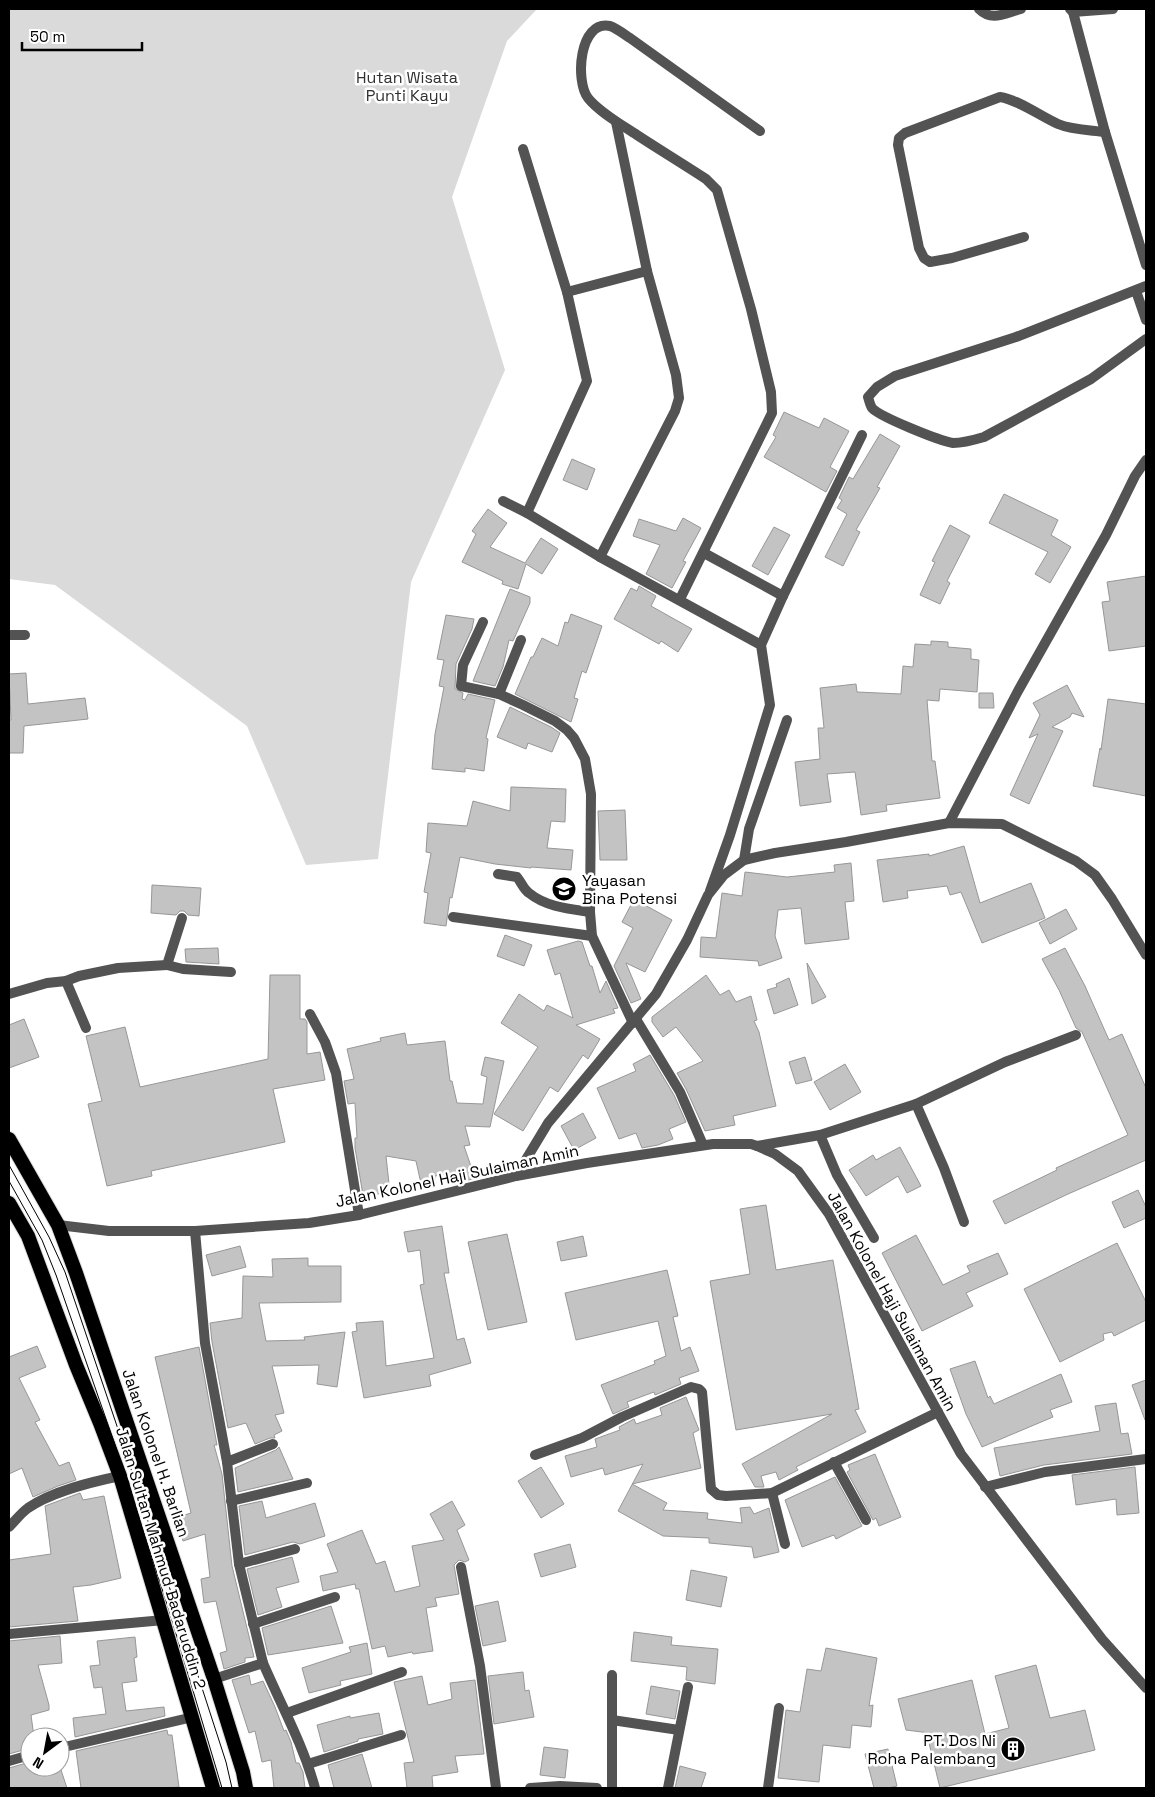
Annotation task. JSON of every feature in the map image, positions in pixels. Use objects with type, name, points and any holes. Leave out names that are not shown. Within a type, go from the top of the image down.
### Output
[{"type":"highway","name":"Jalan Kolonel H. Barlian","points":[[9,1139],[58,1225],[79,1282],[214,1679],[243,1772],[246,1788]]},
{"type":"highway","name":"Jalan Sultan Mahmud Badaruddin 2","points":[[9,1203],[28,1236],[120,1476],[213,1788]]},
{"type":"street","points":[[979,9],[986,15],[996,16],[1021,9]]},
{"type":"street","points":[[1113,9],[1071,11],[1105,132],[1146,265]]},
{"type":"street","points":[[680,600],[772,413],[771,392],[751,308],[717,190],[706,178],[616,122],[589,99],[584,92],[581,54],[586,42],[594,31],[601,27],[610,26],[630,38],[760,131]]},
{"type":"street","points":[[1024,237],[952,258],[930,262],[924,258],[919,248],[898,145],[899,138],[906,133],[1000,97],[1008,98],[1040,116],[1061,125],[1105,132]]},
{"type":"street","points":[[600,557],[675,411],[679,398],[676,375],[647,271],[616,122]]},
{"type":"street","points":[[523,149],[567,292],[587,380],[526,513]]},
{"type":"street","points":[[567,292],[647,271]]},
{"type":"street","points":[[1146,286],[1016,337],[895,376],[871,392],[868,397],[869,402],[872,408],[883,416],[937,438],[953,443],[970,441],[984,437],[1091,378],[1146,339]]},
{"type":"street","points":[[1136,291],[1146,320]]},
{"type":"street","points":[[516,1176],[548,1123],[634,1021],[660,986],[687,940],[708,895],[730,835],[770,705],[761,645],[862,435]]},
{"type":"street","points":[[949,823],[1018,691],[1106,535],[1135,476],[1146,460]]},
{"type":"street","points":[[504,501],[600,557],[761,645]]},
{"type":"street","points":[[704,553],[783,596]]},
{"type":"street","points":[[483,622],[463,665],[460,685],[499,694],[555,721],[574,738],[585,760],[591,794],[590,912],[592,936],[634,1021],[680,1092],[703,1145]]},
{"type":"street","points":[[9,635],[25,635]]},
{"type":"street","points":[[499,694],[521,640]]},
{"type":"street","points":[[744,860],[749,829],[787,720]]},
{"type":"street","points":[[708,895],[724,875],[744,860],[949,823],[1002,824],[1076,860],[1095,875],[1112,899],[1146,956]]},
{"type":"street","points":[[498,874],[517,877],[527,892],[538,900],[551,905],[590,912]]},
{"type":"street","points":[[454,917],[592,936]]},
{"type":"street","points":[[167,965],[182,918]]},
{"type":"street","points":[[9,994],[47,983],[66,981],[78,976],[118,968],[167,965],[182,969],[231,972]]},
{"type":"street","points":[[66,981],[86,1028]]},
{"type":"street","points":[[310,1014],[325,1042],[336,1073],[359,1215]]},
{"type":"street","points":[[757,1146],[820,1135],[916,1104],[1005,1062],[1076,1035]]},
{"type":"street","points":[[916,1104],[944,1168],[964,1222]]},
{"type":"street","points":[[820,1135],[837,1175],[874,1238]]},
{"type":"street","name":"Jalan Kolonel Haji Sulaiman Amin","points":[[58,1225],[109,1231],[195,1231],[309,1223],[359,1215],[516,1176],[587,1163],[703,1145],[751,1144],[757,1146],[775,1154],[798,1171],[829,1214],[961,1454],[1102,1639],[1146,1688]]},
{"type":"street","points":[[195,1231],[205,1343],[227,1462],[239,1564],[262,1663],[287,1713],[316,1788]]},
{"type":"street","points":[[534,1455],[582,1438],[622,1417],[691,1387],[695,1387],[702,1392],[711,1489],[718,1495],[726,1496],[772,1493],[938,1412]]},
{"type":"street","points":[[227,1462],[273,1444]]},
{"type":"street","points":[[985,1487],[1045,1472],[1146,1459]]},
{"type":"street","points":[[834,1462],[866,1520]]},
{"type":"street","points":[[9,1527],[27,1508],[46,1498],[92,1482],[120,1476]]},
{"type":"street","points":[[231,1501],[307,1483]]},
{"type":"street","points":[[772,1493],[785,1544]]},
{"type":"street","points":[[239,1564],[295,1549]]},
{"type":"street","points":[[461,1567],[480,1666],[496,1788]]},
{"type":"street","points":[[253,1624],[335,1597]]},
{"type":"street","points":[[9,1634],[75,1626],[164,1620]]},
{"type":"street","points":[[214,1679],[262,1663]]},
{"type":"street","points":[[287,1713],[402,1672]]},
{"type":"street","points":[[612,1675],[612,1788]]},
{"type":"street","points":[[668,1788],[688,1687]]},
{"type":"street","points":[[768,1788],[779,1708]]},
{"type":"street","points":[[70,1746],[193,1717]]},
{"type":"street","points":[[612,1720],[679,1730]]},
{"type":"street","points":[[308,1764],[401,1735]]},
{"type":"street","points":[[530,1788],[560,1786],[598,1788]]},
{"type":"green space","name":"Hutan Wisata Punti Kayu","points":[[9,9],[537,9],[507,41],[452,197],[505,370],[411,582],[378,859],[306,865],[247,726],[55,585],[9,579]]},
{"type":"building","points":[[784,412],[819,428],[824,418],[849,431],[830,467],[837,471],[826,492],[764,457],[776,437],[773,435]]},
{"type":"building","points":[[880,434],[900,446],[877,487],[880,488],[856,530],[860,532],[843,566],[825,557],[847,514],[837,508],[842,500],[839,498],[849,477],[853,479]]},
{"type":"building","points":[[572,459],[595,469],[587,490],[563,480]]},
{"type":"building","points":[[1004,494],[1058,520],[1051,535],[1071,547],[1050,583],[1035,574],[1048,552],[989,523]]},
{"type":"building","points":[[488,509],[507,523],[490,547],[525,563],[541,538],[558,549],[542,574],[526,564],[518,589],[502,584],[503,581],[462,562],[476,534],[472,531]]},
{"type":"building","points":[[683,518],[701,528],[683,561],[686,562],[672,588],[646,574],[660,545],[633,536],[639,519],[676,531]]},
{"type":"building","points":[[950,525],[970,536],[947,581],[950,583],[940,604],[920,595],[935,562],[932,561]]},
{"type":"building","points":[[774,527],[790,535],[768,575],[752,566]]},
{"type":"building","points":[[1146,576],[1146,646],[1109,651],[1102,602],[1110,601],[1107,582]]},
{"type":"building","points":[[639,586],[656,596],[651,606],[692,629],[678,652],[661,641],[659,644],[614,619],[631,588],[637,591]]},
{"type":"building","points":[[510,589],[530,597],[530,603],[513,641],[509,640],[503,667],[495,686],[473,681]]},
{"type":"building","points":[[571,614],[602,626],[586,673],[582,671],[574,698],[578,699],[571,722],[515,694],[531,657],[533,657],[542,638],[558,646],[565,622],[568,623]]},
{"type":"building","points":[[446,615],[474,619],[472,629],[456,664],[455,689],[463,693],[462,699],[465,700],[468,694],[495,700],[486,738],[488,739],[484,771],[465,768],[465,772],[432,769],[435,734],[444,687],[439,686],[444,660],[437,659]]},
{"type":"building","points":[[931,641],[948,642],[948,647],[971,649],[971,659],[979,660],[977,692],[940,689],[939,701],[927,700],[932,761],[935,761],[940,798],[886,805],[887,811],[861,815],[855,772],[827,774],[831,802],[800,806],[795,762],[820,759],[818,728],[824,728],[820,688],[856,684],[857,692],[901,694],[903,666],[913,667],[915,644],[931,645]]},
{"type":"building","points":[[26,673],[28,704],[85,698],[88,719],[24,726],[23,753],[9,753],[9,720],[11,720],[9,674]]},
{"type":"building","points":[[1067,685],[1084,717],[1072,713],[1070,717],[1052,727],[1063,731],[1029,804],[1010,795],[1038,734],[1029,738],[1040,715],[1033,703]]},
{"type":"building","points":[[979,693],[993,693],[994,708],[979,708]]},
{"type":"building","points":[[1108,699],[1146,704],[1146,796],[1093,786],[1100,748],[1101,750]]},
{"type":"building","points":[[510,707],[560,733],[552,752],[528,743],[526,749],[497,737]]},
{"type":"building","points":[[511,787],[566,789],[565,822],[551,821],[547,848],[573,850],[571,870],[495,864],[460,857],[452,898],[450,897],[446,926],[424,923],[428,893],[424,892],[431,853],[426,852],[428,823],[467,826],[473,801],[510,811]]},
{"type":"building","points":[[625,810],[627,860],[600,860],[598,811]]},
{"type":"building","points":[[964,846],[980,903],[1031,883],[1045,918],[982,943],[961,892],[950,895],[947,886],[907,891],[908,898],[883,902],[877,860],[929,854],[929,856]]},
{"type":"building","points":[[851,863],[854,901],[845,902],[849,939],[805,944],[801,908],[778,910],[775,936],[782,958],[759,966],[758,961],[700,957],[701,937],[716,938],[722,893],[742,896],[745,872],[787,877],[835,872],[834,865]]},
{"type":"building","points":[[152,885],[201,888],[199,916],[188,915],[184,911],[180,911],[176,915],[151,913]]},
{"type":"building","points":[[634,899],[672,920],[645,972],[626,963],[641,999],[631,1003],[614,966],[633,928],[622,922]]},
{"type":"building","points":[[1066,909],[1077,929],[1050,944],[1039,923]]},
{"type":"building","points":[[505,935],[532,945],[524,966],[497,956]]},
{"type":"building","points":[[578,941],[582,942],[600,993],[606,981],[618,1008],[613,1009],[615,1013],[576,1025],[600,1039],[588,1059],[583,1055],[558,1092],[550,1087],[523,1131],[494,1114],[538,1047],[501,1023],[519,994],[544,1011],[547,1005],[573,1018],[560,973],[555,975],[547,950]]},
{"type":"building","points":[[218,948],[219,964],[186,962],[185,949]]},
{"type":"building","points":[[1065,948],[1085,986],[1109,1040],[1122,1034],[1146,1088],[1146,1160],[1005,1224],[993,1201],[1057,1170],[1056,1168],[1128,1135],[1082,1032],[1076,1028],[1059,990],[1042,959]]},
{"type":"building","points":[[807,963],[826,997],[812,1004]]},
{"type":"building","points":[[270,975],[300,975],[300,1019],[305,1019],[307,1022],[307,1054],[320,1052],[325,1080],[273,1089],[285,1142],[151,1171],[152,1176],[107,1186],[88,1104],[102,1101],[86,1036],[125,1027],[140,1087],[268,1059]]},
{"type":"building","points":[[706,975],[720,995],[729,990],[736,1002],[751,996],[757,1020],[754,1021],[759,1032],[776,1106],[733,1116],[735,1125],[705,1131],[677,1073],[703,1061],[676,1027],[663,1037],[652,1022],[652,1017]]},
{"type":"building","points":[[789,978],[798,1005],[774,1014],[767,990],[777,987],[776,984]]},
{"type":"building","points":[[24,1019],[39,1057],[9,1068],[9,1025]]},
{"type":"building","points":[[405,1033],[407,1045],[445,1041],[450,1081],[452,1081],[457,1103],[483,1104],[487,1077],[481,1075],[485,1057],[504,1061],[490,1127],[465,1126],[470,1145],[464,1146],[475,1178],[455,1184],[452,1173],[435,1176],[436,1185],[422,1188],[416,1161],[386,1156],[390,1193],[363,1195],[355,1148],[355,1138],[357,1138],[355,1103],[348,1104],[344,1081],[354,1079],[347,1049],[381,1041],[380,1038]]},
{"type":"building","points":[[650,1055],[674,1095],[686,1122],[669,1129],[673,1139],[658,1145],[642,1148],[636,1133],[619,1139],[597,1088],[636,1071],[633,1064]]},
{"type":"building","points":[[805,1057],[812,1080],[796,1084],[789,1062]]},
{"type":"building","points":[[845,1064],[861,1092],[830,1110],[814,1082]]},
{"type":"building","points":[[583,1113],[596,1138],[574,1150],[561,1126]]},
{"type":"building","points":[[900,1147],[921,1186],[907,1193],[898,1176],[866,1196],[849,1170],[873,1155],[876,1160]]},
{"type":"building","points":[[1138,1190],[1146,1207],[1146,1218],[1124,1228],[1112,1202]]},
{"type":"building","points":[[766,1205],[776,1270],[833,1260],[859,1409],[855,1410],[866,1432],[796,1467],[798,1470],[779,1480],[776,1472],[761,1476],[764,1487],[755,1487],[742,1464],[832,1414],[736,1430],[710,1281],[750,1274],[740,1209]]},
{"type":"building","points":[[442,1226],[449,1273],[444,1273],[457,1340],[464,1338],[471,1363],[429,1375],[431,1386],[364,1398],[352,1332],[357,1331],[356,1323],[383,1321],[386,1366],[434,1358],[420,1285],[424,1284],[420,1250],[408,1252],[404,1232]]},
{"type":"building","points":[[507,1234],[527,1322],[488,1330],[468,1242]]},
{"type":"building","points":[[916,1235],[943,1285],[970,1272],[967,1266],[998,1253],[1008,1274],[966,1293],[973,1306],[922,1331],[882,1253]]},
{"type":"building","points":[[583,1236],[587,1256],[561,1261],[557,1242]]},
{"type":"building","points":[[1117,1243],[1146,1302],[1146,1320],[1114,1336],[1112,1332],[1103,1334],[1104,1340],[1060,1362],[1024,1289]]},
{"type":"building","points":[[240,1246],[246,1267],[212,1276],[206,1255]]},
{"type":"building","points":[[308,1258],[308,1266],[341,1266],[341,1302],[259,1303],[266,1341],[305,1340],[304,1337],[345,1332],[337,1387],[317,1384],[319,1365],[272,1366],[284,1413],[275,1415],[282,1431],[274,1435],[275,1438],[255,1444],[246,1423],[228,1428],[210,1323],[242,1318],[243,1276],[273,1277],[272,1259]]},
{"type":"building","points":[[667,1270],[678,1316],[673,1317],[681,1351],[690,1347],[699,1371],[679,1378],[681,1384],[655,1395],[654,1392],[627,1402],[629,1407],[613,1414],[601,1385],[655,1364],[654,1361],[666,1356],[658,1321],[576,1340],[565,1293]]},
{"type":"building","points":[[37,1346],[46,1367],[19,1378],[40,1420],[35,1422],[59,1466],[69,1462],[76,1480],[33,1497],[22,1468],[9,1474],[9,1357]]},
{"type":"building","points":[[199,1347],[217,1445],[214,1445],[222,1474],[232,1566],[254,1657],[245,1658],[245,1662],[224,1669],[220,1653],[227,1651],[216,1601],[204,1603],[201,1579],[210,1577],[205,1534],[183,1541],[175,1518],[191,1513],[155,1357]]},
{"type":"building","points":[[975,1361],[988,1398],[990,1396],[994,1404],[1061,1374],[1072,1402],[1050,1410],[1053,1417],[982,1447],[966,1414],[950,1369]]},
{"type":"building","points":[[1146,1380],[1146,1420],[1145,1420],[1132,1385]]},
{"type":"building","points":[[686,1397],[699,1430],[693,1433],[701,1468],[632,1484],[643,1464],[605,1475],[603,1468],[571,1477],[565,1456],[597,1447],[595,1439],[620,1430],[619,1427],[634,1419],[636,1424],[662,1415],[660,1408]]},
{"type":"building","points":[[1116,1403],[1121,1434],[1128,1433],[1132,1454],[1044,1465],[1000,1476],[994,1448],[1100,1431],[1095,1406]]},
{"type":"building","points":[[279,1447],[293,1479],[238,1492],[235,1468]]},
{"type":"building","points":[[875,1454],[901,1517],[879,1526],[876,1518],[873,1520],[847,1472],[850,1470],[848,1465]]},
{"type":"building","points":[[541,1467],[564,1504],[541,1518],[518,1481]]},
{"type":"building","points":[[1135,1467],[1139,1513],[1117,1515],[1116,1499],[1076,1505],[1072,1475]]},
{"type":"building","points":[[835,1477],[862,1526],[836,1539],[834,1535],[802,1547],[785,1500]]},
{"type":"building","points":[[632,1484],[667,1503],[663,1510],[708,1513],[707,1519],[742,1523],[740,1508],[750,1507],[754,1514],[769,1508],[779,1552],[754,1558],[752,1547],[709,1543],[709,1538],[663,1536],[618,1511]]},
{"type":"building","points":[[80,1493],[83,1500],[104,1496],[121,1578],[73,1587],[78,1621],[9,1627],[9,1560],[51,1554],[45,1506]]},
{"type":"building","points":[[262,1501],[266,1518],[315,1503],[325,1536],[300,1544],[293,1542],[245,1555],[239,1506]]},
{"type":"building","points":[[452,1501],[465,1525],[457,1530],[469,1560],[465,1562],[459,1560],[454,1565],[459,1594],[435,1598],[437,1606],[426,1608],[433,1651],[413,1654],[412,1652],[388,1657],[385,1646],[372,1649],[359,1589],[356,1589],[355,1584],[323,1591],[320,1576],[338,1572],[327,1544],[362,1530],[376,1564],[385,1561],[395,1592],[420,1586],[412,1546],[444,1540],[430,1514]]},
{"type":"building","points":[[570,1544],[576,1567],[541,1577],[534,1554]]},
{"type":"building","points":[[292,1557],[299,1582],[276,1588],[282,1607],[258,1615],[247,1569]]},
{"type":"building","points":[[691,1570],[727,1577],[721,1607],[686,1600]]},
{"type":"building","points":[[498,1601],[506,1641],[483,1646],[475,1606]]},
{"type":"building","points":[[331,1606],[343,1643],[268,1655],[262,1628]]},
{"type":"building","points":[[634,1632],[672,1637],[671,1645],[718,1649],[715,1684],[686,1680],[687,1667],[631,1661]]},
{"type":"building","points":[[60,1636],[62,1663],[38,1665],[49,1710],[31,1715],[33,1727],[20,1727],[20,1751],[9,1754],[9,1641]]},
{"type":"building","points":[[135,1637],[137,1657],[134,1658],[137,1681],[122,1683],[126,1711],[164,1707],[165,1716],[75,1737],[73,1718],[106,1714],[102,1687],[94,1688],[90,1666],[100,1665],[97,1641]]},
{"type":"building","points":[[367,1643],[372,1674],[340,1681],[341,1685],[309,1693],[302,1668],[351,1652],[349,1647]]},
{"type":"building","points":[[826,1648],[877,1658],[869,1706],[873,1705],[871,1727],[852,1725],[850,1748],[823,1745],[819,1782],[778,1778],[786,1710],[800,1712],[807,1669],[821,1671]]},
{"type":"building","points":[[1036,1665],[1050,1718],[1085,1710],[1095,1750],[940,1788],[928,1739],[946,1735],[906,1730],[898,1699],[972,1680],[985,1734],[1009,1728],[995,1676]]},
{"type":"building","points":[[523,1672],[525,1691],[529,1690],[534,1717],[494,1724],[488,1676]]},
{"type":"building","points":[[249,1675],[251,1685],[263,1681],[284,1731],[286,1730],[291,1742],[296,1763],[299,1763],[303,1772],[305,1788],[274,1788],[271,1760],[262,1762],[255,1731],[249,1733],[232,1680]]},
{"type":"building","points":[[422,1676],[428,1705],[452,1699],[450,1683],[475,1680],[484,1754],[455,1756],[458,1772],[432,1776],[433,1788],[407,1788],[404,1763],[414,1762],[394,1682]]},
{"type":"building","points":[[651,1686],[680,1691],[675,1719],[646,1714]]},
{"type":"building","points":[[379,1713],[383,1734],[358,1739],[358,1741],[324,1752],[317,1725],[350,1716],[350,1718]]},
{"type":"building","points":[[167,1730],[168,1735],[172,1735],[179,1787],[81,1788],[76,1751]]},
{"type":"building","points":[[544,1747],[568,1750],[565,1778],[540,1775]]},
{"type":"building","points":[[888,1749],[897,1786],[874,1788],[865,1754]]},
{"type":"building","points":[[362,1754],[372,1788],[334,1788],[328,1765]]},
{"type":"building","points":[[20,1765],[20,1777],[63,1777],[67,1788],[9,1788],[9,1768]]},
{"type":"building","points":[[680,1766],[706,1773],[701,1788],[675,1788]]},
{"type":"tram line","points":[[9,1165],[49,1237],[65,1272],[226,1762],[232,1788]]},
{"type":"tram line","points":[[9,1181],[42,1240],[56,1275],[114,1442],[169,1610],[222,1788]]},
{"type":"place","name":"Yayasan Bina Potensi","points":[[564,889]]},
{"type":"place","name":"PT. Dos Ni Roha Palembang","points":[[1013,1749]]}]
